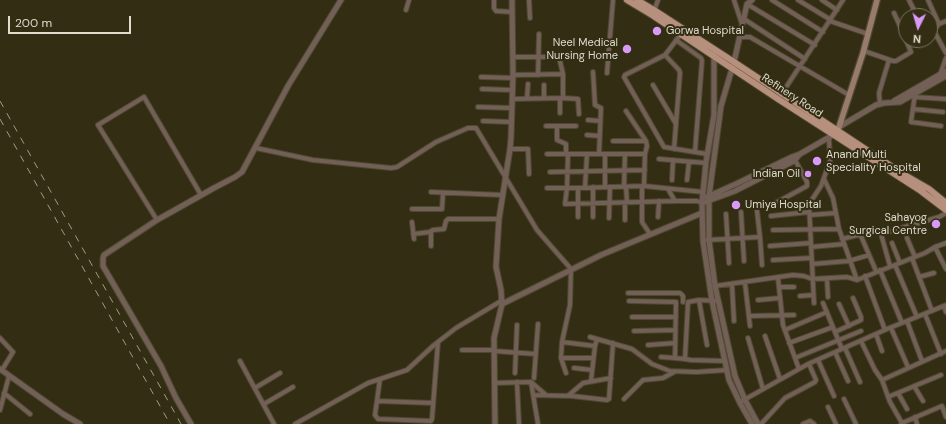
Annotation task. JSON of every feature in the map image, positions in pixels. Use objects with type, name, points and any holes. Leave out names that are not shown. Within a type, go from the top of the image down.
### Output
[{"type":"main road","name":"Refinery Road","points":[[626,0],[653,12],[714,52],[921,191],[946,211]]},
{"type":"main road","name":"Refinery Road","points":[[637,0],[682,34],[714,52]]},
{"type":"main road","points":[[835,133],[864,51],[877,0]]},
{"type":"main road","name":"Refinery Road","points":[[835,133],[929,189],[946,203]]},
{"type":"street","points":[[191,424],[176,398],[161,366],[103,266],[102,262],[104,255],[157,220],[235,178],[242,172],[288,86],[341,0]]},
{"type":"street","points":[[406,10],[409,0]]},
{"type":"street","points":[[494,0],[494,8],[496,10],[512,12]]},
{"type":"street","points":[[495,424],[494,350],[495,335],[502,303],[496,267],[499,219],[510,149],[512,122],[512,0]]},
{"type":"street","points":[[529,0],[530,18]]},
{"type":"street","points":[[607,73],[613,0]]},
{"type":"street","points":[[653,12],[658,0]]},
{"type":"street","points":[[734,0],[743,26]]},
{"type":"street","points":[[772,0],[823,32]]},
{"type":"street","points":[[798,0],[830,21],[868,34]]},
{"type":"street","points":[[822,0],[837,10]]},
{"type":"street","points":[[780,97],[843,0]]},
{"type":"street","points":[[809,364],[816,380],[815,382],[785,398],[759,424],[745,400],[735,376],[712,301],[706,240],[708,199],[722,106],[744,19],[750,2],[814,45]]},
{"type":"street","points":[[894,13],[898,22]]},
{"type":"street","points":[[744,19],[805,59]]},
{"type":"street","points":[[938,24],[946,21]]},
{"type":"street","points":[[538,75],[539,34]]},
{"type":"street","points":[[682,34],[665,55],[625,75],[624,77],[663,146],[707,154]]},
{"type":"street","points":[[740,37],[750,37],[849,96]]},
{"type":"street","points":[[938,38],[946,53]]},
{"type":"street","points":[[676,40],[702,61],[695,152]]},
{"type":"street","points":[[864,51],[896,61],[911,53],[910,48]]},
{"type":"street","points":[[714,52],[714,115],[701,199],[702,213],[726,349],[725,361],[729,380],[752,424]]},
{"type":"street","points":[[665,55],[680,72],[674,148]]},
{"type":"street","points":[[513,57],[560,58],[562,74],[560,113]]},
{"type":"street","points":[[940,75],[946,58]]},
{"type":"street","points":[[880,104],[879,94],[889,60]]},
{"type":"street","points":[[593,72],[595,104],[596,106],[600,107],[599,154]]},
{"type":"street","points":[[708,199],[800,154],[880,104],[894,101],[946,73]]},
{"type":"street","points":[[894,101],[900,102],[915,96],[946,73]]},
{"type":"street","points":[[481,77],[562,74]]},
{"type":"street","points":[[527,98],[528,84]]},
{"type":"street","points":[[544,85],[544,98]]},
{"type":"street","points":[[653,85],[677,125]]},
{"type":"street","points":[[482,90],[512,90]]},
{"type":"street","points":[[157,220],[98,125],[144,96],[201,195]]},
{"type":"street","points":[[915,96],[946,99]]},
{"type":"street","points":[[915,96],[911,121],[912,123],[941,126]]},
{"type":"street","points":[[512,98],[578,99],[578,114]]},
{"type":"street","points":[[478,107],[512,108]]},
{"type":"street","points":[[913,109],[943,112]]},
{"type":"street","points":[[626,111],[646,141],[647,146],[645,154],[642,202],[643,223],[650,234]]},
{"type":"street","points":[[588,120],[600,121]]},
{"type":"street","points":[[483,121],[512,122]]},
{"type":"street","points":[[546,126],[576,126]]},
{"type":"street","points":[[557,126],[557,140],[566,144],[568,171],[565,204],[708,199],[735,191],[795,160],[800,154]]},
{"type":"street","points":[[256,148],[313,160],[391,168],[397,167],[436,142],[468,128],[478,130],[537,230],[571,269],[570,305],[562,342],[561,358],[566,373]]},
{"type":"street","points":[[814,303],[809,204],[824,179],[830,161],[835,133]]},
{"type":"street","points":[[587,135],[600,136]]},
{"type":"street","points":[[613,141],[646,141]]},
{"type":"street","points":[[510,149],[528,149],[529,174]]},
{"type":"street","points":[[547,154],[645,154]]},
{"type":"street","points":[[585,187],[587,154]]},
{"type":"street","points":[[605,154],[605,171],[610,203],[609,218]]},
{"type":"street","points":[[624,154],[626,202],[625,220]]},
{"type":"street","points":[[659,159],[706,163]]},
{"type":"street","points":[[672,180],[673,160]]},
{"type":"street","points":[[770,206],[807,186],[807,182],[795,160]]},
{"type":"street","points":[[687,180],[689,162]]},
{"type":"street","points":[[550,172],[645,170]]},
{"type":"street","points":[[824,179],[833,198],[839,229],[856,280]]},
{"type":"street","points":[[547,188],[643,186],[668,188],[701,199]]},
{"type":"street","points":[[593,187],[593,217]]},
{"type":"street","points":[[578,188],[578,217]]},
{"type":"street","points":[[668,188],[675,201]]},
{"type":"street","points":[[431,192],[502,195]]},
{"type":"street","points":[[412,209],[442,209],[443,193]]},
{"type":"street","points":[[658,218],[659,201]]},
{"type":"street","points":[[757,211],[762,265]]},
{"type":"street","points":[[890,266],[881,234],[939,217],[946,211]]},
{"type":"street","points":[[741,212],[744,261]]},
{"type":"street","points":[[295,424],[368,383],[409,369],[438,342],[456,328],[505,301],[571,269],[702,213]]},
{"type":"street","points":[[771,216],[809,213],[836,214]]},
{"type":"street","points":[[726,214],[730,263]]},
{"type":"street","points":[[413,234],[444,229],[448,219],[499,219]]},
{"type":"street","points":[[412,222],[414,239]]},
{"type":"street","points":[[773,230],[839,229]]},
{"type":"street","points":[[430,232],[431,246]]},
{"type":"street","points":[[842,239],[859,235],[862,237],[869,255],[902,323]]},
{"type":"street","points":[[706,240],[760,237]]},
{"type":"street","points":[[907,238],[919,277],[932,311]]},
{"type":"street","points":[[892,242],[900,263]]},
{"type":"street","points":[[770,246],[844,244]]},
{"type":"street","points":[[715,286],[746,283],[793,275],[804,276],[812,279],[847,277],[856,280],[914,258],[935,247],[946,244]]},
{"type":"street","points":[[935,247],[946,269]]},
{"type":"street","points":[[812,264],[849,261],[869,255]]},
{"type":"street","points":[[772,260],[812,258]]},
{"type":"street","points":[[896,264],[917,317]]},
{"type":"street","points":[[919,277],[934,273]]},
{"type":"street","points":[[865,276],[885,330]]},
{"type":"street","points":[[778,278],[784,330],[799,369]]},
{"type":"street","points":[[827,279],[828,297]]},
{"type":"street","points":[[746,283],[750,326]]},
{"type":"street","points":[[732,284],[734,321]]},
{"type":"street","points":[[779,287],[794,287]]},
{"type":"street","points":[[628,293],[680,293],[683,296],[683,302]]},
{"type":"street","points":[[800,296],[813,295]]},
{"type":"street","points":[[758,300],[780,298]]},
{"type":"street","points":[[835,332],[860,321],[861,319],[853,298]]},
{"type":"street","points":[[699,300],[707,345]]},
{"type":"street","points":[[629,301],[718,301]]},
{"type":"street","points":[[675,358],[676,302]]},
{"type":"street","points":[[685,359],[688,302]]},
{"type":"street","points":[[823,303],[838,340],[844,348],[860,382]]},
{"type":"street","points":[[839,304],[849,326]]},
{"type":"street","points":[[740,403],[799,369],[844,348],[945,306],[946,312]]},
{"type":"street","points":[[784,330],[827,312]]},
{"type":"street","points":[[749,316],[794,314]]},
{"type":"street","points":[[925,314],[941,354]]},
{"type":"street","points":[[632,317],[676,317]]},
{"type":"street","points":[[907,321],[922,361]]},
{"type":"street","points":[[538,324],[536,354],[532,380],[538,424]]},
{"type":"street","points":[[515,373],[517,325]]},
{"type":"street","points":[[789,343],[833,327]]},
{"type":"street","points":[[891,328],[908,367]]},
{"type":"street","points":[[634,331],[675,330]]},
{"type":"street","points":[[795,358],[861,331]]},
{"type":"street","points":[[876,334],[882,351]]},
{"type":"street","points":[[765,336],[780,380]]},
{"type":"street","points":[[590,337],[632,349],[652,364],[675,372],[727,370]]},
{"type":"street","points":[[0,338],[13,352],[1,370],[63,414],[80,424]]},
{"type":"street","points":[[748,338],[763,389]]},
{"type":"street","points":[[591,381],[593,358],[597,339]]},
{"type":"street","points":[[861,341],[874,370],[882,380],[888,397],[901,423],[942,406],[946,417]]},
{"type":"street","points":[[380,379],[375,415],[378,419],[431,420],[438,342]]},
{"type":"street","points":[[562,342],[595,346]]},
{"type":"street","points":[[534,395],[568,396],[608,400],[610,398],[613,343]]},
{"type":"street","points":[[648,345],[675,343]]},
{"type":"street","points":[[462,350],[494,350],[536,354]]},
{"type":"street","points":[[882,380],[946,351]]},
{"type":"street","points":[[835,352],[848,381]]},
{"type":"street","points":[[661,357],[725,361]]},
{"type":"street","points":[[561,358],[593,358]]},
{"type":"street","points":[[818,360],[834,396]]},
{"type":"street","points":[[240,361],[274,424]]},
{"type":"street","points":[[574,368],[592,370]]},
{"type":"street","points":[[624,399],[643,380],[662,378],[675,372]]},
{"type":"street","points":[[255,388],[280,373]]},
{"type":"street","points":[[888,397],[941,375]]},
{"type":"street","points":[[0,410],[9,376]]},
{"type":"street","points":[[568,396],[582,384],[611,378]]},
{"type":"street","points":[[494,383],[532,380]]},
{"type":"street","points":[[532,380],[547,396]]},
{"type":"street","points":[[517,382],[519,424]]},
{"type":"street","points":[[914,386],[923,401]]},
{"type":"street","points":[[264,404],[293,387]]},
{"type":"street","points":[[4,393],[30,414]]},
{"type":"street","points":[[898,393],[907,410]]},
{"type":"street","points":[[844,399],[856,424]]},
{"type":"street","points":[[377,401],[433,403]]},
{"type":"street","points":[[828,407],[836,424]]},
{"type":"street","points":[[915,417],[917,424]]},
{"type":"street","points":[[803,424],[810,421],[814,424]]},
{"type":"railway","points":[[0,101],[181,424]]},
{"type":"railway","points":[[0,119],[170,424]]},
{"type":"place","name":"Gorwa Hospital","points":[[657,31]]},
{"type":"place","name":"Neel Medical Nursing Home","points":[[627,49]]},
{"type":"place","name":"Anand Multi Speciality Hospital","points":[[817,161]]},
{"type":"place","name":"Indian Oil","points":[[808,174]]},
{"type":"place","name":"Umiya Hospital","points":[[736,205]]},
{"type":"place","name":"Sahayog Surgical Centre","points":[[936,224]]}]
